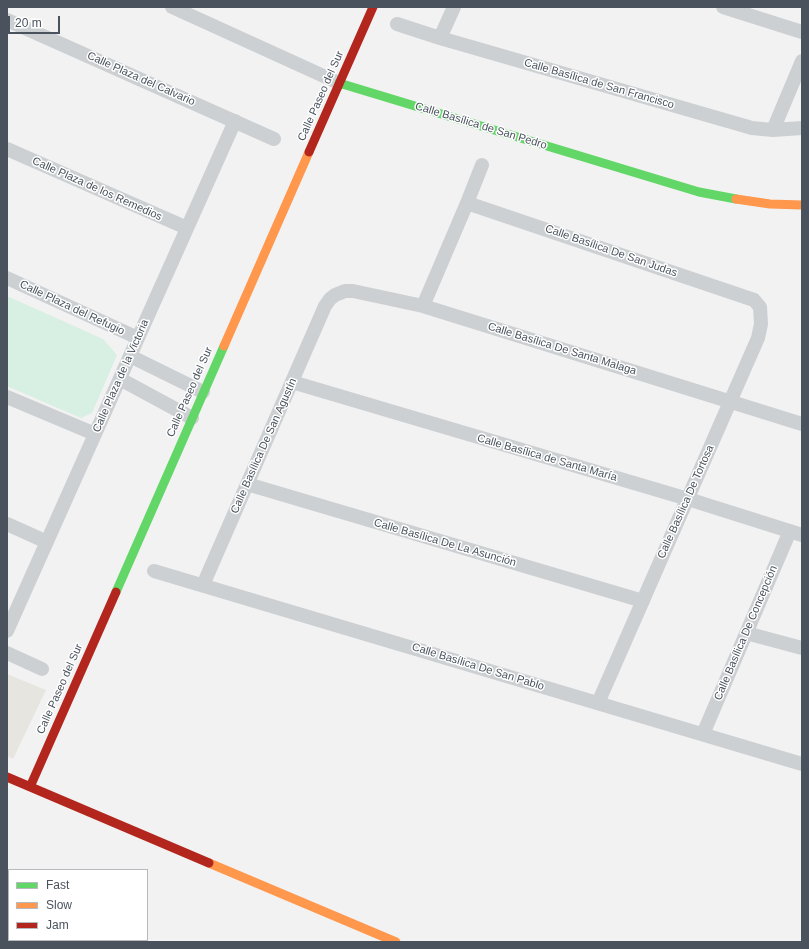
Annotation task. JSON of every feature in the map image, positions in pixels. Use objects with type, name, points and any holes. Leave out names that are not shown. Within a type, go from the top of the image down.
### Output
[{"type":"street","name":"Calle Basílica de San Pedro","points":[[172,7],[339,83],[699,192],[739,200],[770,204],[802,205]]},
{"type":"street","name":"Calle Paseo del Sur","points":[[30,787],[373,7]]},
{"type":"street","points":[[440,38],[454,7]]},
{"type":"street","points":[[723,7],[802,32]]},
{"type":"street","name":"Calle Plaza del Calvario","points":[[7,20],[274,139]]},
{"type":"street","name":"Calle Basílica de San Francisco","points":[[397,24],[440,38],[752,128],[773,130],[802,128]]},
{"type":"street","points":[[773,130],[802,61]]},
{"type":"street","name":"Calle Plaza de la Victoria","points":[[7,630],[235,121]]},
{"type":"street","name":"Calle Plaza de los Remedios","points":[[7,149],[187,228]]},
{"type":"street","points":[[423,306],[482,165]]},
{"type":"street","name":"Calle Basílica De San Judas","points":[[467,203],[754,300]]},
{"type":"street","name":"Calle Plaza del Refugio","points":[[7,278],[138,338]]},
{"type":"street","name":"Calle Basílica De Santa Malaga","points":[[325,306],[335,295],[345,291],[353,291],[423,306],[802,424]]},
{"type":"street","name":"Calle Basílica De Tortosa","points":[[598,703],[758,338],[761,315],[760,307],[754,300]]},
{"type":"street","name":"Calle Basílica De San Agustín","points":[[203,585],[325,306]]},
{"type":"street","points":[[130,356],[203,392]]},
{"type":"street","points":[[120,379],[192,418]]},
{"type":"street","name":"Calle Basílica de Santa María","points":[[292,382],[688,499],[796,533]]},
{"type":"street","points":[[7,397],[95,434]]},
{"type":"street","name":"Calle Basílica De La Asunción","points":[[247,484],[643,601]]},
{"type":"street","points":[[7,524],[46,542]]},
{"type":"street","name":"Calle Basílica De Concepción","points":[[703,734],[746,633],[796,533]]},
{"type":"street","name":"Calle Basílica De San Pablo","points":[[154,571],[802,764]]},
{"type":"street","points":[[746,633],[802,648]]},
{"type":"street","points":[[7,654],[42,669]]},
{"type":"street","points":[[7,777],[396,942]]},
{"type":"shaded area","points":[[7,674],[46,690],[13,759],[7,756]]},
{"type":"green space","points":[[7,296],[103,339],[117,355],[92,413],[81,418],[7,386]]},
{"type":"traffic: fast","points":[[339,83],[699,192],[736,199]]},
{"type":"traffic: fast","points":[[116,592],[224,346]]},
{"type":"traffic: slow","points":[[224,346],[309,152]]},
{"type":"traffic: slow","points":[[736,199],[770,204],[802,205]]},
{"type":"traffic: slow","points":[[209,863],[396,942]]},
{"type":"traffic: jam","points":[[309,152],[373,7]]},
{"type":"traffic: jam","points":[[30,787],[116,592]]},
{"type":"traffic: jam","points":[[7,777],[209,863]]}]
